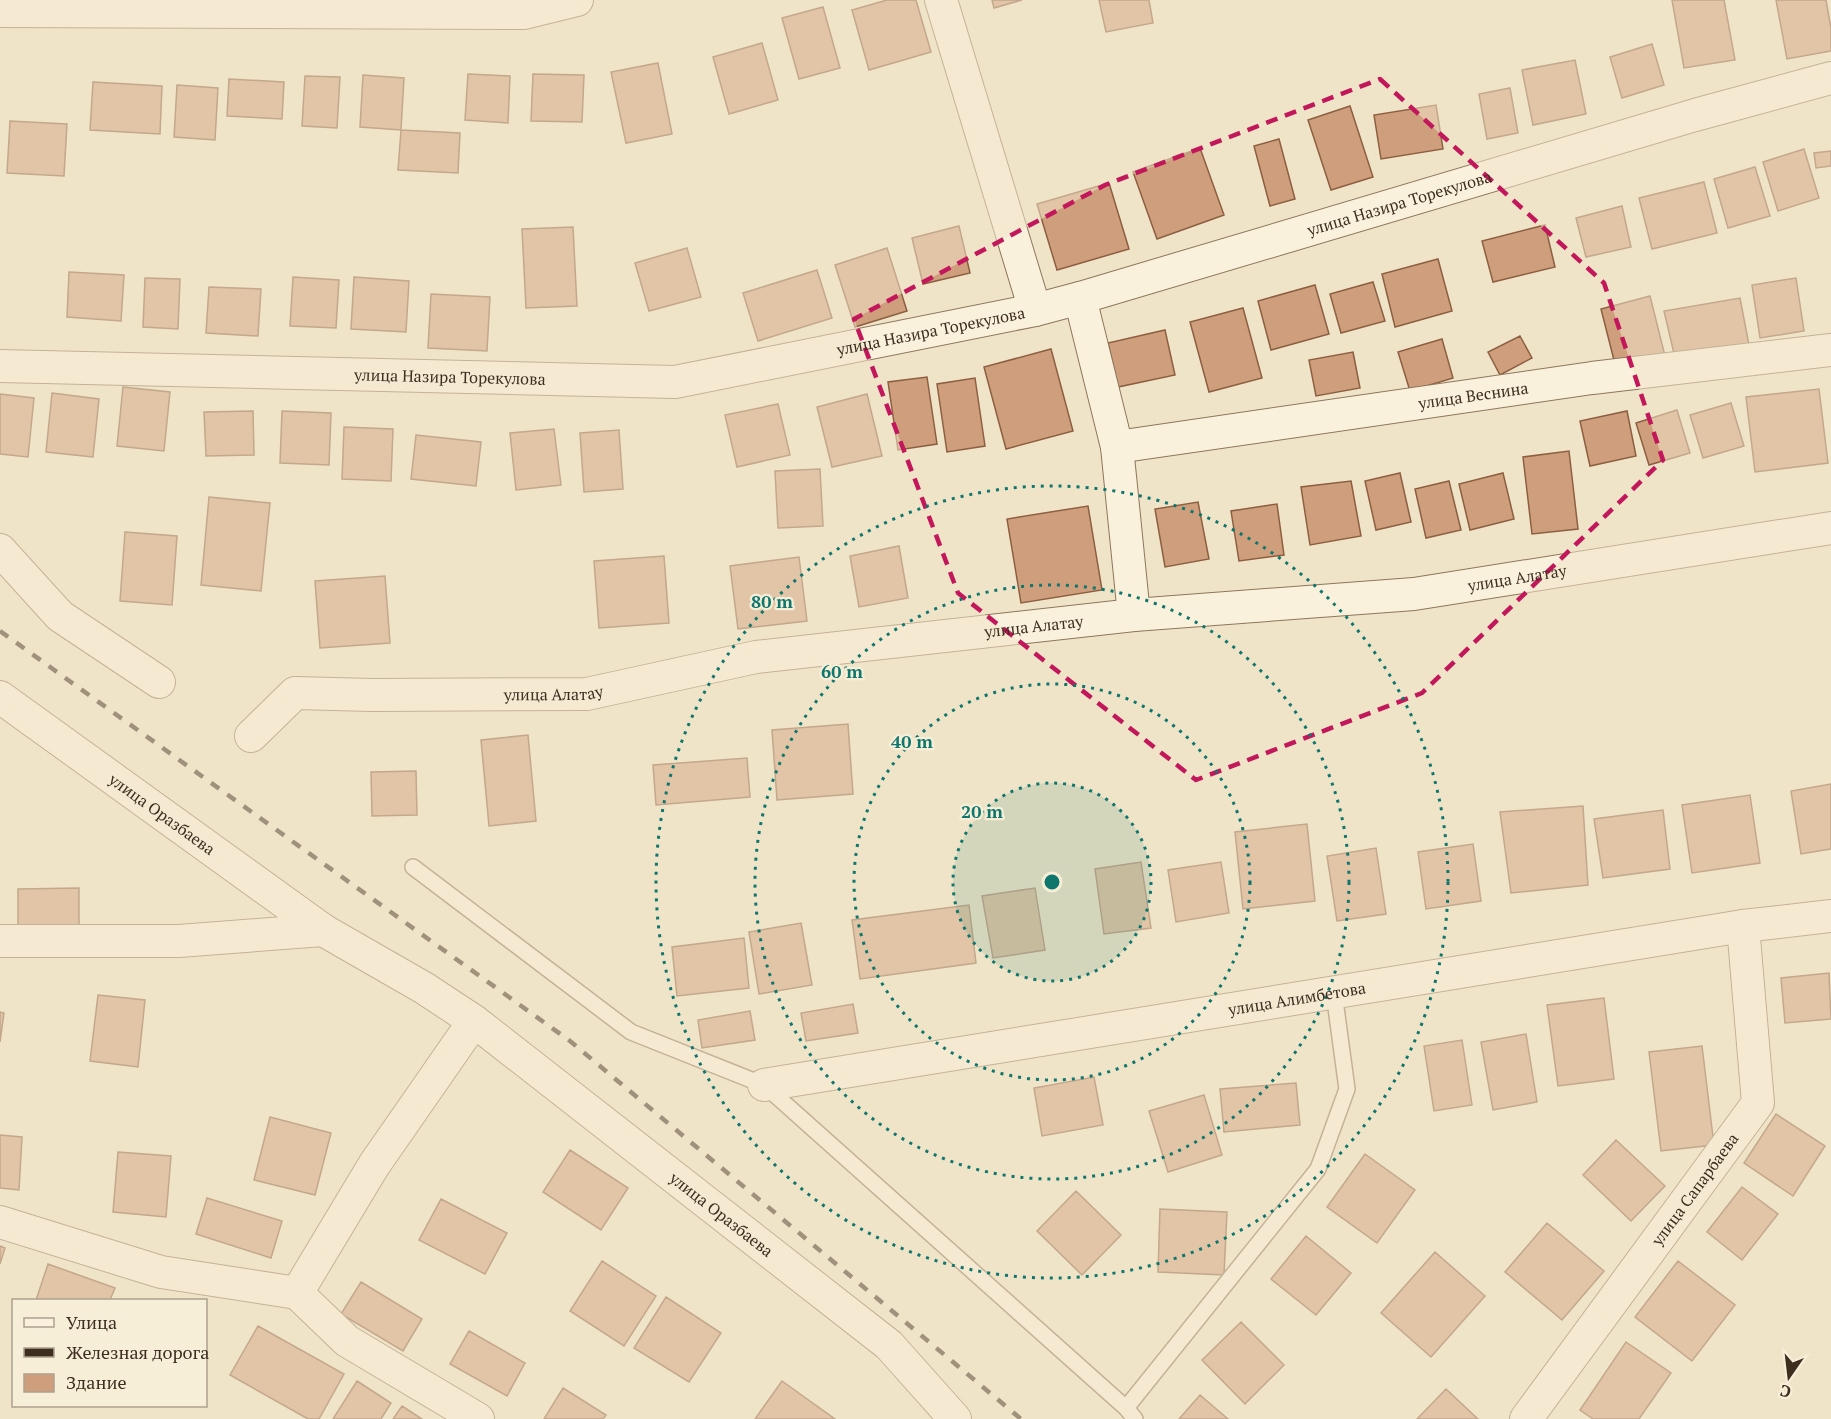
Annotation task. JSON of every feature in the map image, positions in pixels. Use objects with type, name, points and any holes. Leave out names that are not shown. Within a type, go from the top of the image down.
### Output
[{"type":"street","points":[[0,11],[524,13],[578,0]]},
{"type":"street","points":[[941,0],[1035,310]]},
{"type":"street","name":"улица Назира Торекулова","points":[[0,366],[675,382],[1035,310],[1683,118],[1831,78]]},
{"type":"street","points":[[1080,298],[1117,447],[1134,615]]},
{"type":"street","name":"улица Веснина","points":[[1117,447],[1592,378],[1831,350]]},
{"type":"street","name":"улица Алатау","points":[[251,736],[295,693],[587,694],[756,657],[1134,615],[1414,594],[1831,528]]},
{"type":"street","points":[[0,550],[60,616],[159,682]]},
{"type":"street","name":"улица Оразбаева","points":[[0,697],[323,930],[424,988],[474,1021],[889,1345],[955,1419]]},
{"type":"street","name":"улица Алимбетова","points":[[764,1085],[1743,926],[1831,916]]},
{"type":"street","name":"улица Сапарбаева","points":[[1526,1419],[1758,1103],[1743,926]]},
{"type":"street","points":[[0,941],[179,941],[323,930]]},
{"type":"street","points":[[297,1293],[374,1165],[474,1021]]},
{"type":"street","points":[[0,1222],[161,1272],[297,1293],[347,1341],[478,1419]]},
{"type":"lane","points":[[413,867],[631,1032],[764,1085],[1130,1414],[1318,1169],[1347,1089],[1334,993]]},
{"type":"highlighted area","points":[[1380,79],[1604,283],[1663,460],[1422,693],[1196,780],[958,593],[854,319],[1105,185]]},
{"type":"building","points":[[887,0],[916,0],[931,52],[869,70],[852,10]]},
{"type":"building","points":[[992,0],[1022,0],[994,8]]},
{"type":"building","points":[[1099,0],[1149,0],[1153,23],[1106,32]]},
{"type":"building","points":[[1672,0],[1724,0],[1735,60],[1684,68]]},
{"type":"building","points":[[1776,0],[1826,0],[1831,28],[1831,51],[1787,59]]},
{"type":"building","points":[[823,7],[840,68],[799,79],[782,18]]},
{"type":"building","points":[[762,43],[778,100],[729,114],[713,57]]},
{"type":"building","points":[[1652,44],[1664,85],[1622,98],[1610,57]]},
{"type":"building","points":[[1575,60],[1586,114],[1533,125],[1522,70]]},
{"type":"building","points":[[658,63],[672,134],[626,143],[611,72]]},
{"type":"building","points":[[468,74],[510,76],[508,123],[465,120]]},
{"type":"building","points":[[533,74],[584,75],[582,122],[531,121]]},
{"type":"building","points":[[363,75],[404,78],[401,130],[360,127]]},
{"type":"building","points":[[305,76],[340,77],[337,128],[302,126]]},
{"type":"building","points":[[229,79],[284,82],[282,119],[227,116]]},
{"type":"building","points":[[93,82],[162,86],[160,134],[90,130]]},
{"type":"building","points":[[177,85],[218,88],[215,140],[174,137]]},
{"type":"building","points":[[1510,88],[1518,133],[1487,139],[1479,94]]},
{"type":"building","points":[[1436,105],[1443,149],[1381,159],[1374,115]]},
{"type":"building","points":[[1350,106],[1373,177],[1331,190],[1308,120]]},
{"type":"building","points":[[10,121],[67,124],[64,176],[7,173]]},
{"type":"building","points":[[401,130],[460,133],[458,173],[398,170]]},
{"type":"building","points":[[1279,139],[1295,199],[1270,206],[1254,146]]},
{"type":"building","points":[[1200,148],[1224,215],[1157,239],[1133,172]]},
{"type":"building","points":[[1804,149],[1819,198],[1778,211],[1763,162]]},
{"type":"building","points":[[1831,151],[1831,166],[1816,168],[1814,153]]},
{"type":"building","points":[[1755,167],[1770,216],[1728,228],[1714,179]]},
{"type":"building","points":[[1704,182],[1717,233],[1652,249],[1639,198]]},
{"type":"building","points":[[1109,183],[1129,249],[1057,270],[1037,204]]},
{"type":"building","points":[[1622,206],[1631,247],[1586,257],[1576,218]]},
{"type":"building","points":[[1545,225],[1555,267],[1493,282],[1482,241]]},
{"type":"building","points":[[959,226],[970,273],[923,284],[912,238]]},
{"type":"building","points":[[573,227],[577,306],[526,308],[522,229]]},
{"type":"building","points":[[687,248],[701,297],[649,311],[635,263]]},
{"type":"building","points":[[887,248],[907,311],[855,327],[835,265]]},
{"type":"building","points":[[1438,259],[1452,311],[1395,327],[1382,274]]},
{"type":"building","points":[[817,270],[832,318],[758,341],[743,293]]},
{"type":"building","points":[[69,272],[124,275],[121,321],[67,317]]},
{"type":"building","points":[[293,277],[339,280],[336,328],[290,326]]},
{"type":"building","points":[[354,277],[409,281],[406,332],[351,329]]},
{"type":"building","points":[[145,278],[180,279],[178,329],[143,327]]},
{"type":"building","points":[[1796,278],[1804,331],[1760,338],[1752,285]]},
{"type":"building","points":[[1373,282],[1385,321],[1341,333],[1330,294]]},
{"type":"building","points":[[1315,285],[1329,334],[1271,350],[1258,301]]},
{"type":"building","points":[[209,287],[261,289],[258,336],[206,333]]},
{"type":"building","points":[[431,294],[490,297],[487,351],[428,348]]},
{"type":"building","points":[[1650,296],[1665,356],[1616,368],[1601,309]]},
{"type":"building","points":[[1740,298],[1749,345],[1675,358],[1664,311]]},
{"type":"building","points":[[1243,308],[1262,378],[1209,392],[1190,322]]},
{"type":"building","points":[[1165,330],[1175,375],[1118,387],[1108,343]]},
{"type":"building","points":[[1520,336],[1532,358],[1500,375],[1488,352]]},
{"type":"building","points":[[1442,339],[1453,378],[1410,391],[1398,352]]},
{"type":"building","points":[[1051,349],[1073,431],[1006,449],[984,367]]},
{"type":"building","points":[[1353,352],[1360,388],[1316,396],[1309,360]]},
{"type":"building","points":[[927,377],[937,444],[898,450],[888,382]]},
{"type":"building","points":[[975,378],[985,446],[947,452],[937,384]]},
{"type":"building","points":[[123,387],[170,392],[164,451],[117,446]]},
{"type":"building","points":[[1819,389],[1828,463],[1755,472],[1746,397]]},
{"type":"building","points":[[52,393],[99,399],[93,457],[46,452]]},
{"type":"building","points":[[0,394],[34,398],[28,457],[0,454]]},
{"type":"building","points":[[867,394],[882,456],[832,467],[817,407]]},
{"type":"building","points":[[1731,403],[1744,446],[1703,458],[1690,415]]},
{"type":"building","points":[[778,404],[790,455],[737,467],[725,415]]},
{"type":"building","points":[[1677,410],[1690,453],[1649,465],[1636,423]]},
{"type":"building","points":[[253,411],[254,455],[206,456],[204,412]]},
{"type":"building","points":[[282,411],[331,413],[329,465],[280,463]]},
{"type":"building","points":[[1627,411],[1636,456],[1590,466],[1580,421]]},
{"type":"building","points":[[344,427],[393,429],[391,481],[342,479]]},
{"type":"building","points":[[554,429],[561,485],[516,490],[510,433]]},
{"type":"building","points":[[619,430],[623,489],[584,492],[580,433]]},
{"type":"building","points":[[416,435],[481,442],[476,486],[411,479]]},
{"type":"building","points":[[1569,451],[1578,529],[1532,534],[1523,457]]},
{"type":"building","points":[[820,469],[823,526],[778,528],[775,471]]},
{"type":"building","points":[[1400,473],[1411,522],[1376,530],[1365,481]]},
{"type":"building","points":[[1503,473],[1514,519],[1470,530],[1459,484]]},
{"type":"building","points":[[1351,481],[1361,536],[1310,545],[1301,487]]},
{"type":"building","points":[[1449,481],[1461,530],[1426,538],[1415,489]]},
{"type":"building","points":[[209,497],[270,503],[261,591],[201,585]]},
{"type":"building","points":[[1198,502],[1209,559],[1165,567],[1155,509]]},
{"type":"building","points":[[1277,504],[1284,555],[1239,561],[1231,511]]},
{"type":"building","points":[[1088,506],[1102,590],[1021,603],[1007,519]]},
{"type":"building","points":[[125,532],[177,536],[172,605],[120,601]]},
{"type":"building","points":[[899,546],[908,598],[859,607],[850,556]]},
{"type":"building","points":[[664,556],[669,623],[599,628],[594,561]]},
{"type":"building","points":[[799,557],[807,621],[738,629],[730,566]]},
{"type":"building","points":[[385,576],[390,643],[320,648],[315,581]]},
{"type":"building","points":[[848,724],[853,794],[777,800],[772,730]]},
{"type":"building","points":[[528,735],[536,821],[489,826],[481,740]]},
{"type":"building","points":[[747,758],[750,797],[656,805],[653,765]]},
{"type":"building","points":[[416,771],[417,815],[372,816],[371,772]]},
{"type":"building","points":[[1831,784],[1831,849],[1801,854],[1791,791]]},
{"type":"building","points":[[1750,795],[1760,863],[1692,873],[1682,805]]},
{"type":"building","points":[[1583,806],[1588,885],[1511,893],[1500,812]]},
{"type":"building","points":[[1663,810],[1670,869],[1603,878],[1594,819]]},
{"type":"building","points":[[1307,824],[1315,901],[1243,909],[1235,832]]},
{"type":"building","points":[[1473,844],[1481,901],[1426,909],[1418,852]]},
{"type":"building","points":[[1376,848],[1386,914],[1337,921],[1327,856]]},
{"type":"building","points":[[1141,862],[1151,928],[1104,934],[1095,869]]},
{"type":"building","points":[[1221,862],[1229,913],[1176,922],[1168,870]]},
{"type":"building","points":[[79,888],[79,925],[18,926],[18,889]]},
{"type":"building","points":[[1035,888],[1045,950],[993,958],[982,896]]},
{"type":"building","points":[[969,905],[976,963],[860,979],[852,920]]},
{"type":"building","points":[[801,923],[812,985],[759,994],[749,932]]},
{"type":"building","points":[[744,938],[749,988],[677,996],[672,947]]},
{"type":"building","points":[[1829,973],[1831,1019],[1785,1023],[1781,978]]},
{"type":"building","points":[[98,995],[145,1000],[138,1067],[90,1061]]},
{"type":"building","points":[[1604,998],[1614,1079],[1558,1086],[1547,1005]]},
{"type":"building","points":[[853,1004],[858,1033],[806,1041],[801,1013]]},
{"type":"building","points":[[750,1011],[755,1040],[702,1048],[698,1020]]},
{"type":"building","points":[[0,1012],[4,1013],[0,1042]]},
{"type":"building","points":[[1526,1034],[1537,1102],[1493,1110],[1481,1042]]},
{"type":"building","points":[[1462,1040],[1472,1105],[1434,1111],[1424,1046]]},
{"type":"building","points":[[1702,1046],[1714,1145],[1661,1151],[1649,1052]]},
{"type":"building","points":[[1094,1077],[1103,1125],[1042,1136],[1034,1088]]},
{"type":"building","points":[[1296,1083],[1300,1125],[1224,1132],[1220,1089]]},
{"type":"building","points":[[1204,1095],[1222,1155],[1168,1172],[1149,1111]]},
{"type":"building","points":[[1776,1114],[1825,1146],[1793,1196],[1744,1163]]},
{"type":"building","points":[[270,1117],[331,1133],[315,1195],[254,1180]]},
{"type":"building","points":[[0,1135],[22,1137],[19,1190],[0,1188]]},
{"type":"building","points":[[1616,1140],[1665,1186],[1631,1221],[1583,1175]]},
{"type":"building","points":[[570,1150],[628,1188],[601,1230],[543,1192]]},
{"type":"building","points":[[118,1152],[171,1156],[166,1217],[113,1212]]},
{"type":"building","points":[[1365,1154],[1415,1190],[1377,1243],[1327,1207]]},
{"type":"building","points":[[1742,1187],[1778,1214],[1742,1260],[1707,1232]]},
{"type":"building","points":[[1076,1191],[1121,1235],[1082,1275],[1037,1231]]},
{"type":"building","points":[[207,1198],[282,1221],[271,1258],[196,1234]]},
{"type":"building","points":[[441,1199],[507,1233],[485,1274],[419,1240]]},
{"type":"building","points":[[1160,1209],[1227,1212],[1224,1275],[1158,1272]]},
{"type":"building","points":[[1547,1223],[1604,1271],[1562,1320],[1505,1272]]},
{"type":"building","points":[[1306,1236],[1351,1273],[1316,1315],[1271,1279]]},
{"type":"building","points":[[0,1246],[5,1248],[0,1264]]},
{"type":"building","points":[[1435,1252],[1485,1296],[1431,1357],[1381,1313]]},
{"type":"building","points":[[602,1261],[656,1296],[624,1346],[570,1311]]},
{"type":"building","points":[[1678,1261],[1735,1305],[1692,1361],[1635,1317]]},
{"type":"building","points":[[48,1264],[115,1288],[110,1299],[36,1299]]},
{"type":"building","points":[[361,1282],[422,1319],[403,1351],[341,1314]]},
{"type":"building","points":[[666,1297],[721,1333],[689,1382],[634,1348]]},
{"type":"building","points":[[1241,1322],[1284,1365],[1245,1404],[1202,1360]]},
{"type":"building","points":[[258,1326],[344,1374],[319,1419],[308,1419],[230,1375]]},
{"type":"building","points":[[469,1331],[525,1363],[507,1396],[450,1364]]},
{"type":"building","points":[[1626,1342],[1671,1373],[1639,1419],[1593,1419],[1580,1410]]},
{"type":"building","points":[[357,1381],[391,1403],[381,1419],[333,1419]]},
{"type":"building","points":[[782,1381],[835,1419],[755,1419]]},
{"type":"building","points":[[563,1388],[606,1415],[603,1419],[544,1419]]},
{"type":"building","points":[[1446,1389],[1478,1419],[1417,1419]]},
{"type":"building","points":[[1200,1395],[1228,1419],[1179,1419]]},
{"type":"building","points":[[402,1406],[422,1419],[393,1419]]},
{"type":"railway","points":[[0,631],[570,1041],[1021,1419]]}]
